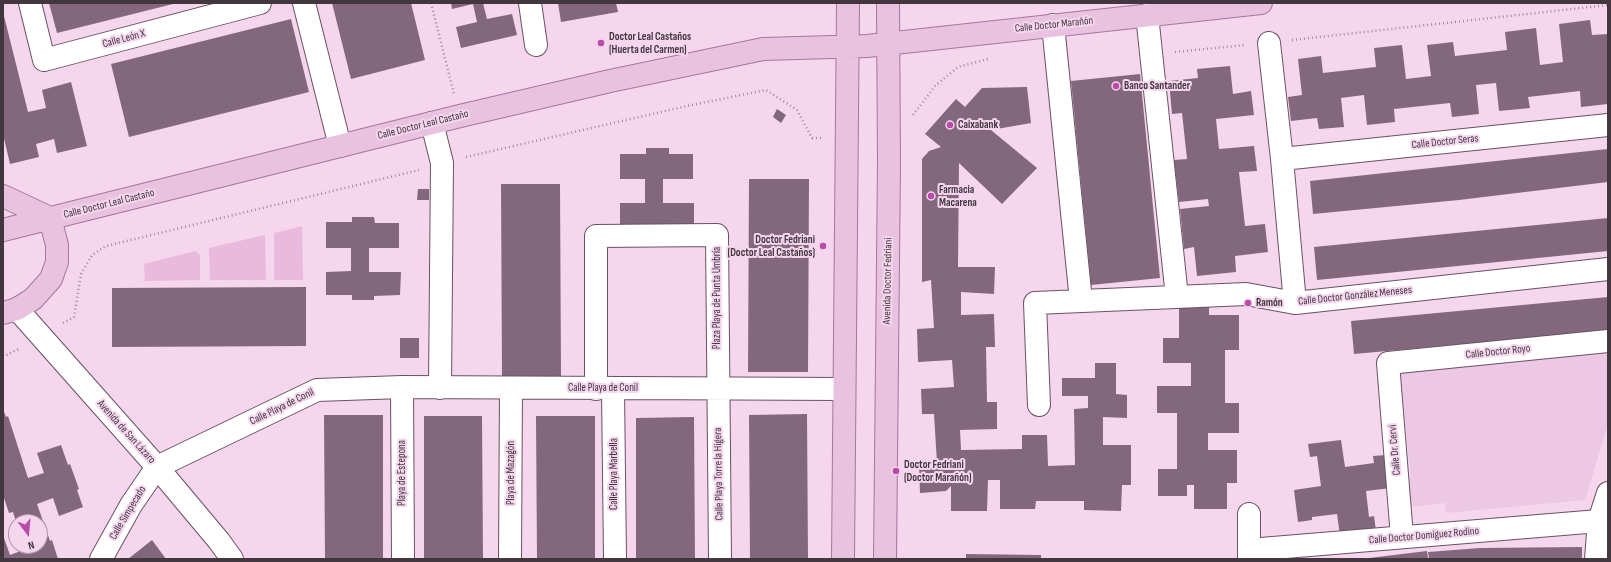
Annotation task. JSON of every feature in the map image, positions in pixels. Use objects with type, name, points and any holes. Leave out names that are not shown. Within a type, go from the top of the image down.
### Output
[{"type":"main road","points":[[843,559],[848,3]]},
{"type":"main road","name":"Avenida Doctor Fedriani","points":[[885,559],[889,163],[888,3]]},
{"type":"main road","name":"Calle Doctor Marañón","points":[[847,47],[1262,3]]},
{"type":"main road","name":"Calle Doctor Leal Castaño","points":[[3,230],[432,122],[610,81],[763,49],[847,47]]},
{"type":"main road","points":[[3,196],[50,218]]},
{"type":"main road","name":"Avenida de San Lázaro","points":[[10,311],[33,299],[51,279],[57,262],[57,245],[50,218]]},
{"type":"street","name":"Calle León X","points":[[30,3],[44,60],[260,3]]},
{"type":"street","points":[[304,3],[340,146]]},
{"type":"street","points":[[530,3],[536,45]]},
{"type":"street","points":[[1148,15],[1178,297]]},
{"type":"street","points":[[1053,26],[1081,301]]},
{"type":"street","points":[[1261,44],[1282,159],[1295,303]]},
{"type":"street","points":[[432,122],[442,163],[440,388]]},
{"type":"street","name":"Calle Doctor Seras","points":[[1282,159],[1608,125]]},
{"type":"street","name":"Plaza Playa de Punta Umbría","points":[[605,389],[596,236],[717,235],[718,388]]},
{"type":"street","name":"Calle Doctor González Meneses","points":[[1039,405],[1035,303],[1246,294],[1295,303],[1608,269]]},
{"type":"street","name":"Avenida de San Lázaro","points":[[10,311],[157,467],[219,541],[232,559]]},
{"type":"street","name":"Calle Doctor Royo","points":[[1388,363],[1608,341]]},
{"type":"street","name":"Calle Dr. Cervi","points":[[1388,363],[1402,537]]},
{"type":"street","name":"Calle Playa de Conil","points":[[157,467],[316,390],[402,387],[605,389],[718,388]]},
{"type":"street","name":"Playa de Estepona","points":[[402,387],[403,559]]},
{"type":"street","name":"Playa de Mazagón","points":[[510,559],[511,388]]},
{"type":"street","points":[[718,388],[844,389]]},
{"type":"street","name":"Calle Playa Torre la Higera","points":[[718,388],[720,559]]},
{"type":"street","name":"Calle Playa Marbella","points":[[605,389],[614,559]]},
{"type":"street","name":"Calle Simpecado","points":[[101,559],[131,505],[157,467]]},
{"type":"street","points":[[1596,559],[1599,521],[1608,493]]},
{"type":"street","points":[[1249,514],[1249,554]]},
{"type":"street","name":"Calle Doctor Domíguez Rodino","points":[[1249,554],[1402,537],[1599,521]]},
{"type":"path","points":[[431,3],[460,116]]},
{"type":"path","points":[[1290,41],[1608,6]]},
{"type":"path","points":[[1169,53],[1261,44]]},
{"type":"path","points":[[911,120],[914,113],[935,86],[958,68],[991,58]]},
{"type":"path","points":[[463,158],[687,106],[766,90],[797,110],[812,138]]},
{"type":"path","points":[[74,317],[81,274],[92,256],[106,246],[425,168]]},
{"type":"shaded area","points":[[302,226],[303,280],[274,280],[274,233]]},
{"type":"shaded area","points":[[265,235],[266,280],[210,280],[209,248]]},
{"type":"shaded area","points":[[195,251],[200,255],[200,280],[145,281],[144,264]]},
{"type":"shaded area","points":[[1608,349],[1608,424],[1585,500],[1446,513],[1445,503],[1402,508],[1399,481],[1411,479],[1400,371]]},
{"type":"building","points":[[49,3],[173,3],[173,4],[57,33]]},
{"type":"building","points":[[332,3],[411,3],[425,60],[351,79]]},
{"type":"building","points":[[451,3],[483,3],[487,19],[512,14],[517,35],[461,48],[456,27],[477,22],[473,4],[452,9]]},
{"type":"building","points":[[558,3],[616,3],[618,12],[561,22]]},
{"type":"building","points":[[3,12],[28,112],[46,108],[42,90],[71,82],[87,146],[57,153],[54,139],[36,144],[39,157],[10,164],[3,134]]},
{"type":"building","points":[[291,19],[309,92],[129,137],[111,64]]},
{"type":"building","points":[[1590,20],[1592,35],[1608,34],[1608,104],[1581,107],[1580,91],[1528,97],[1530,108],[1499,111],[1496,83],[1476,85],[1479,114],[1452,117],[1450,103],[1394,109],[1395,122],[1367,125],[1364,95],[1341,98],[1344,127],[1319,129],[1317,118],[1291,121],[1288,97],[1302,95],[1298,59],[1321,56],[1323,73],[1376,67],[1374,48],[1402,45],[1406,79],[1431,76],[1427,45],[1453,42],[1455,56],[1507,50],[1505,32],[1536,28],[1540,65],[1563,62],[1559,24]]},
{"type":"building","points":[[1230,66],[1233,94],[1251,91],[1254,115],[1216,119],[1219,149],[1254,146],[1257,171],[1239,172],[1245,226],[1265,224],[1268,252],[1235,256],[1236,272],[1197,276],[1194,247],[1184,249],[1180,209],[1209,206],[1208,199],[1179,202],[1174,160],[1187,159],[1182,113],[1172,114],[1169,81],[1198,78],[1197,69]]},
{"type":"building","points":[[1140,74],[1160,278],[1091,285],[1071,81]]},
{"type":"building","points":[[1027,87],[1031,123],[991,130],[1037,168],[1002,204],[959,163],[958,267],[995,267],[994,294],[961,292],[961,315],[994,314],[995,347],[986,347],[987,402],[997,402],[997,429],[960,430],[961,450],[1022,449],[1022,435],[1047,435],[1048,466],[1075,465],[1074,409],[1088,408],[1088,396],[1062,396],[1062,378],[1095,378],[1095,363],[1116,363],[1116,394],[1127,395],[1127,418],[1103,417],[1103,445],[1131,445],[1131,485],[1122,485],[1121,511],[1084,510],[1084,501],[1036,501],[1035,509],[1000,509],[1000,480],[988,480],[987,511],[951,511],[951,486],[946,491],[920,493],[919,464],[937,463],[934,414],[922,414],[921,389],[954,387],[952,360],[918,362],[917,329],[934,328],[931,280],[922,282],[922,159],[929,151],[941,147],[925,134],[956,99],[965,107],[982,88]]},
{"type":"building","points":[[777,109],[786,115],[781,123],[773,117]]},
{"type":"building","points":[[646,148],[669,148],[669,154],[693,154],[693,179],[663,179],[663,203],[694,203],[694,227],[620,227],[620,203],[645,203],[645,179],[620,179],[620,154],[646,154]]},
{"type":"building","points":[[1608,149],[1608,182],[1459,200],[1313,214],[1310,181]]},
{"type":"building","points":[[749,179],[809,179],[808,372],[748,372]]},
{"type":"building","points":[[501,184],[560,184],[561,376],[502,376]]},
{"type":"building","points":[[418,189],[429,189],[429,200],[417,200]]},
{"type":"building","points":[[352,217],[374,217],[375,223],[399,223],[399,248],[369,248],[369,272],[401,272],[400,295],[374,296],[374,300],[352,300],[352,295],[326,295],[326,272],[351,271],[351,248],[326,248],[326,222],[352,222]]},
{"type":"building","points":[[1608,218],[1608,251],[1317,280],[1314,247]]},
{"type":"building","points":[[306,287],[306,346],[112,347],[112,288]]},
{"type":"building","points":[[1608,297],[1608,331],[1354,354],[1351,321]]},
{"type":"building","points":[[1179,305],[1209,305],[1209,315],[1239,315],[1239,350],[1225,350],[1225,403],[1239,403],[1239,433],[1208,433],[1208,450],[1237,450],[1237,483],[1227,483],[1227,509],[1194,509],[1194,485],[1187,485],[1187,496],[1158,496],[1158,469],[1177,469],[1177,413],[1157,413],[1157,386],[1191,386],[1191,363],[1163,363],[1163,338],[1179,338]]},
{"type":"building","points":[[400,338],[419,338],[419,358],[400,358]]},
{"type":"building","points":[[3,409],[6,417],[8,416],[28,478],[44,473],[37,453],[61,445],[79,489],[77,490],[83,507],[59,516],[53,498],[37,504],[41,514],[14,514],[13,512],[9,513],[3,495]]},
{"type":"building","points":[[807,414],[808,559],[750,559],[749,415]]},
{"type":"building","points":[[324,415],[383,415],[383,559],[325,559]]},
{"type":"building","points":[[424,416],[482,416],[483,559],[424,559]]},
{"type":"building","points":[[536,416],[595,416],[595,559],[537,559]]},
{"type":"building","points":[[694,417],[695,559],[636,559],[636,418]]},
{"type":"building","points":[[1341,440],[1345,467],[1374,463],[1373,456],[1387,455],[1391,488],[1366,491],[1369,517],[1374,516],[1376,531],[1340,536],[1337,514],[1312,517],[1312,520],[1298,522],[1294,490],[1321,486],[1317,456],[1310,457],[1308,444]]},
{"type":"building","points":[[3,535],[8,554],[48,554],[48,535],[50,541],[52,540],[58,559],[3,559]]},
{"type":"building","points":[[152,540],[166,559],[128,559]]},
{"type":"building","points":[[1582,547],[1582,559],[1429,559],[1428,552],[1480,548]]},
{"type":"building","points":[[1427,551],[1428,559],[1369,559],[1369,558]]},
{"type":"building","points":[[966,554],[1041,555],[1041,559],[966,559]]},
{"type":"place","name":"Doctor Leal Castaños (Huerta del Carmen)","points":[[601,43]]},
{"type":"place","name":"Banco Santander","points":[[1116,86]]},
{"type":"place","name":"Caixabank","points":[[950,125]]},
{"type":"place","name":"Farmacia Macarena","points":[[931,196]]},
{"type":"place","name":"Doctor Fedriani (Doctor Leal Castaños)","points":[[823,246]]},
{"type":"place","name":"Ramón","points":[[1248,303]]},
{"type":"place","name":"Doctor Fedriani (Doctor Marañón)","points":[[896,471]]}]
